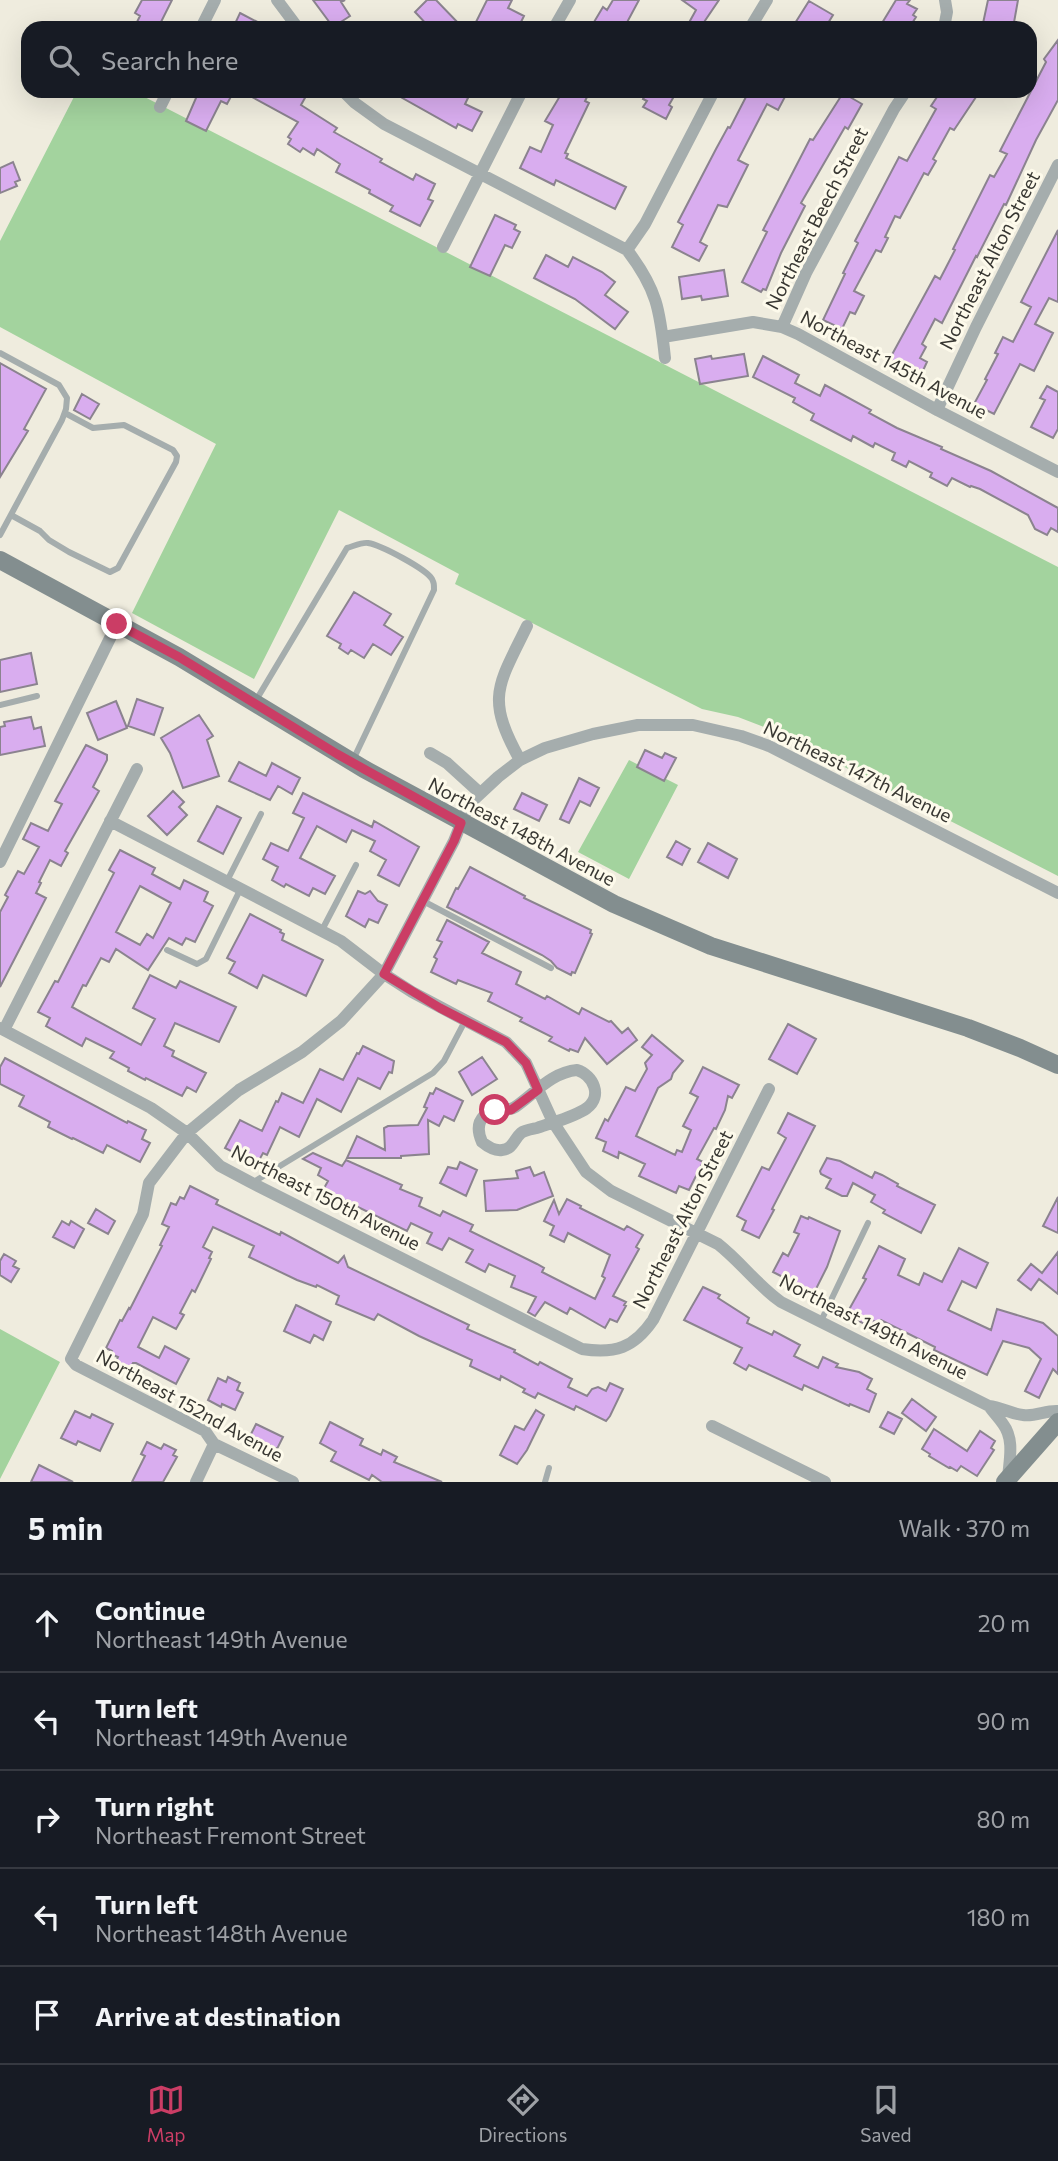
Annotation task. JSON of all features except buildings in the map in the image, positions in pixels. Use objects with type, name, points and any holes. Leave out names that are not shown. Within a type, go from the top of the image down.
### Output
[{"type":"main road","name":"Northeast 148th Avenue","points":[[0,560],[179,657],[352,762],[598,896],[678,933],[746,958],[968,1028],[1058,1065]]},
{"type":"main road","points":[[1006,1481],[1058,1422]]},
{"type":"street","points":[[204,21],[215,0]]},
{"type":"street","points":[[277,0],[293,21]]},
{"type":"street","points":[[558,21],[568,0]]},
{"type":"street","points":[[754,21],[767,0]]},
{"type":"street","points":[[945,0],[945,21]]},
{"type":"street","points":[[160,107],[164,98]]},
{"type":"street","points":[[350,98],[384,124],[627,250],[648,279],[655,295],[660,312],[665,358]]},
{"type":"street","points":[[443,247],[518,98]]},
{"type":"street","points":[[627,250],[645,224],[709,98]]},
{"type":"street","name":"Northeast Beech Street","points":[[782,327],[806,273],[901,98]]},
{"type":"street","name":"Northeast Alton Street","points":[[937,410],[1058,165]]},
{"type":"street","name":"Northeast 145th Avenue","points":[[663,337],[753,322],[782,327],[1058,472]]},
{"type":"street","points":[[0,862],[117,624]]},
{"type":"street","points":[[520,760],[506,736],[498,702],[502,677],[527,626]]},
{"type":"street","name":"Northeast 147th Avenue","points":[[71,1359],[143,1214],[149,1183],[187,1133],[239,1090],[302,1052],[341,1021],[384,974],[454,841],[469,804],[520,760],[569,740],[618,728],[665,724],[714,729],[769,747],[1058,893]]},
{"type":"street","points":[[430,753],[447,763],[480,793]]},
{"type":"street","points":[[2,1029],[137,769]]},
{"type":"street","name":"Northeast 149th Avenue","points":[[110,821],[322,930],[384,974],[440,1008],[506,1042],[526,1063],[552,1122],[586,1172],[599,1184],[718,1244],[731,1254],[764,1290],[781,1302],[989,1406],[1024,1416],[1058,1411]]},
{"type":"street","name":"Northeast 150th Avenue","points":[[2,1029],[151,1108],[187,1133],[220,1166],[252,1183],[582,1349],[603,1352],[612,1350]]},
{"type":"street","points":[[569,1071],[584,1073],[594,1085],[595,1095],[588,1107],[552,1122],[521,1133],[509,1148],[502,1150],[486,1146],[480,1137],[479,1126],[482,1117],[488,1112],[511,1110],[569,1071]]},
{"type":"street","name":"Northeast Alton Street","points":[[612,1350],[631,1344],[645,1332],[653,1320],[769,1089]]},
{"type":"street","name":"Northeast 152nd Avenue","points":[[71,1359],[76,1365],[205,1431],[214,1444],[293,1482]]},
{"type":"street","name":"Northeast 149th Avenue","points":[[989,1406],[1010,1437],[1006,1481]]},
{"type":"street","points":[[712,1426],[825,1482]]},
{"type":"street","points":[[196,1482],[214,1444]]},
{"type":"lane","points":[[0,353],[59,385],[67,398],[65,413],[0,535]]},
{"type":"lane","points":[[10,515],[40,531],[69,552],[110,572],[114,571],[176,462],[177,456],[173,450],[124,425],[93,428],[65,413]]},
{"type":"lane","points":[[255,702],[347,548],[366,542],[400,557],[430,576],[434,590],[352,762]]},
{"type":"lane","points":[[0,705],[37,696]]},
{"type":"lane","points":[[226,881],[261,814]]},
{"type":"lane","points":[[322,930],[356,865]]},
{"type":"lane","points":[[167,950],[198,964],[205,959],[241,888]]},
{"type":"lane","points":[[423,901],[551,968]]},
{"type":"lane","points":[[252,1183],[433,1073],[444,1061],[465,1021]]},
{"type":"lane","points":[[821,1321],[868,1223]]},
{"type":"lane","points":[[545,1482],[549,1468]]},
{"type":"green space","points":[[73,98],[147,98],[1058,567],[1058,876],[772,730],[738,717],[702,709],[455,584],[459,574],[339,510],[254,679],[132,613],[216,444],[0,327],[0,241]]},
{"type":"green space","points":[[629,760],[678,785],[629,879],[578,852]]},
{"type":"green space","points":[[0,1329],[60,1362],[0,1479]]},
{"type":"route","points":[[117,624],[230,686],[337,754],[461,823],[384,974],[440,1008],[506,1042],[526,1063],[538,1090],[511,1110],[495,1110]]}]
